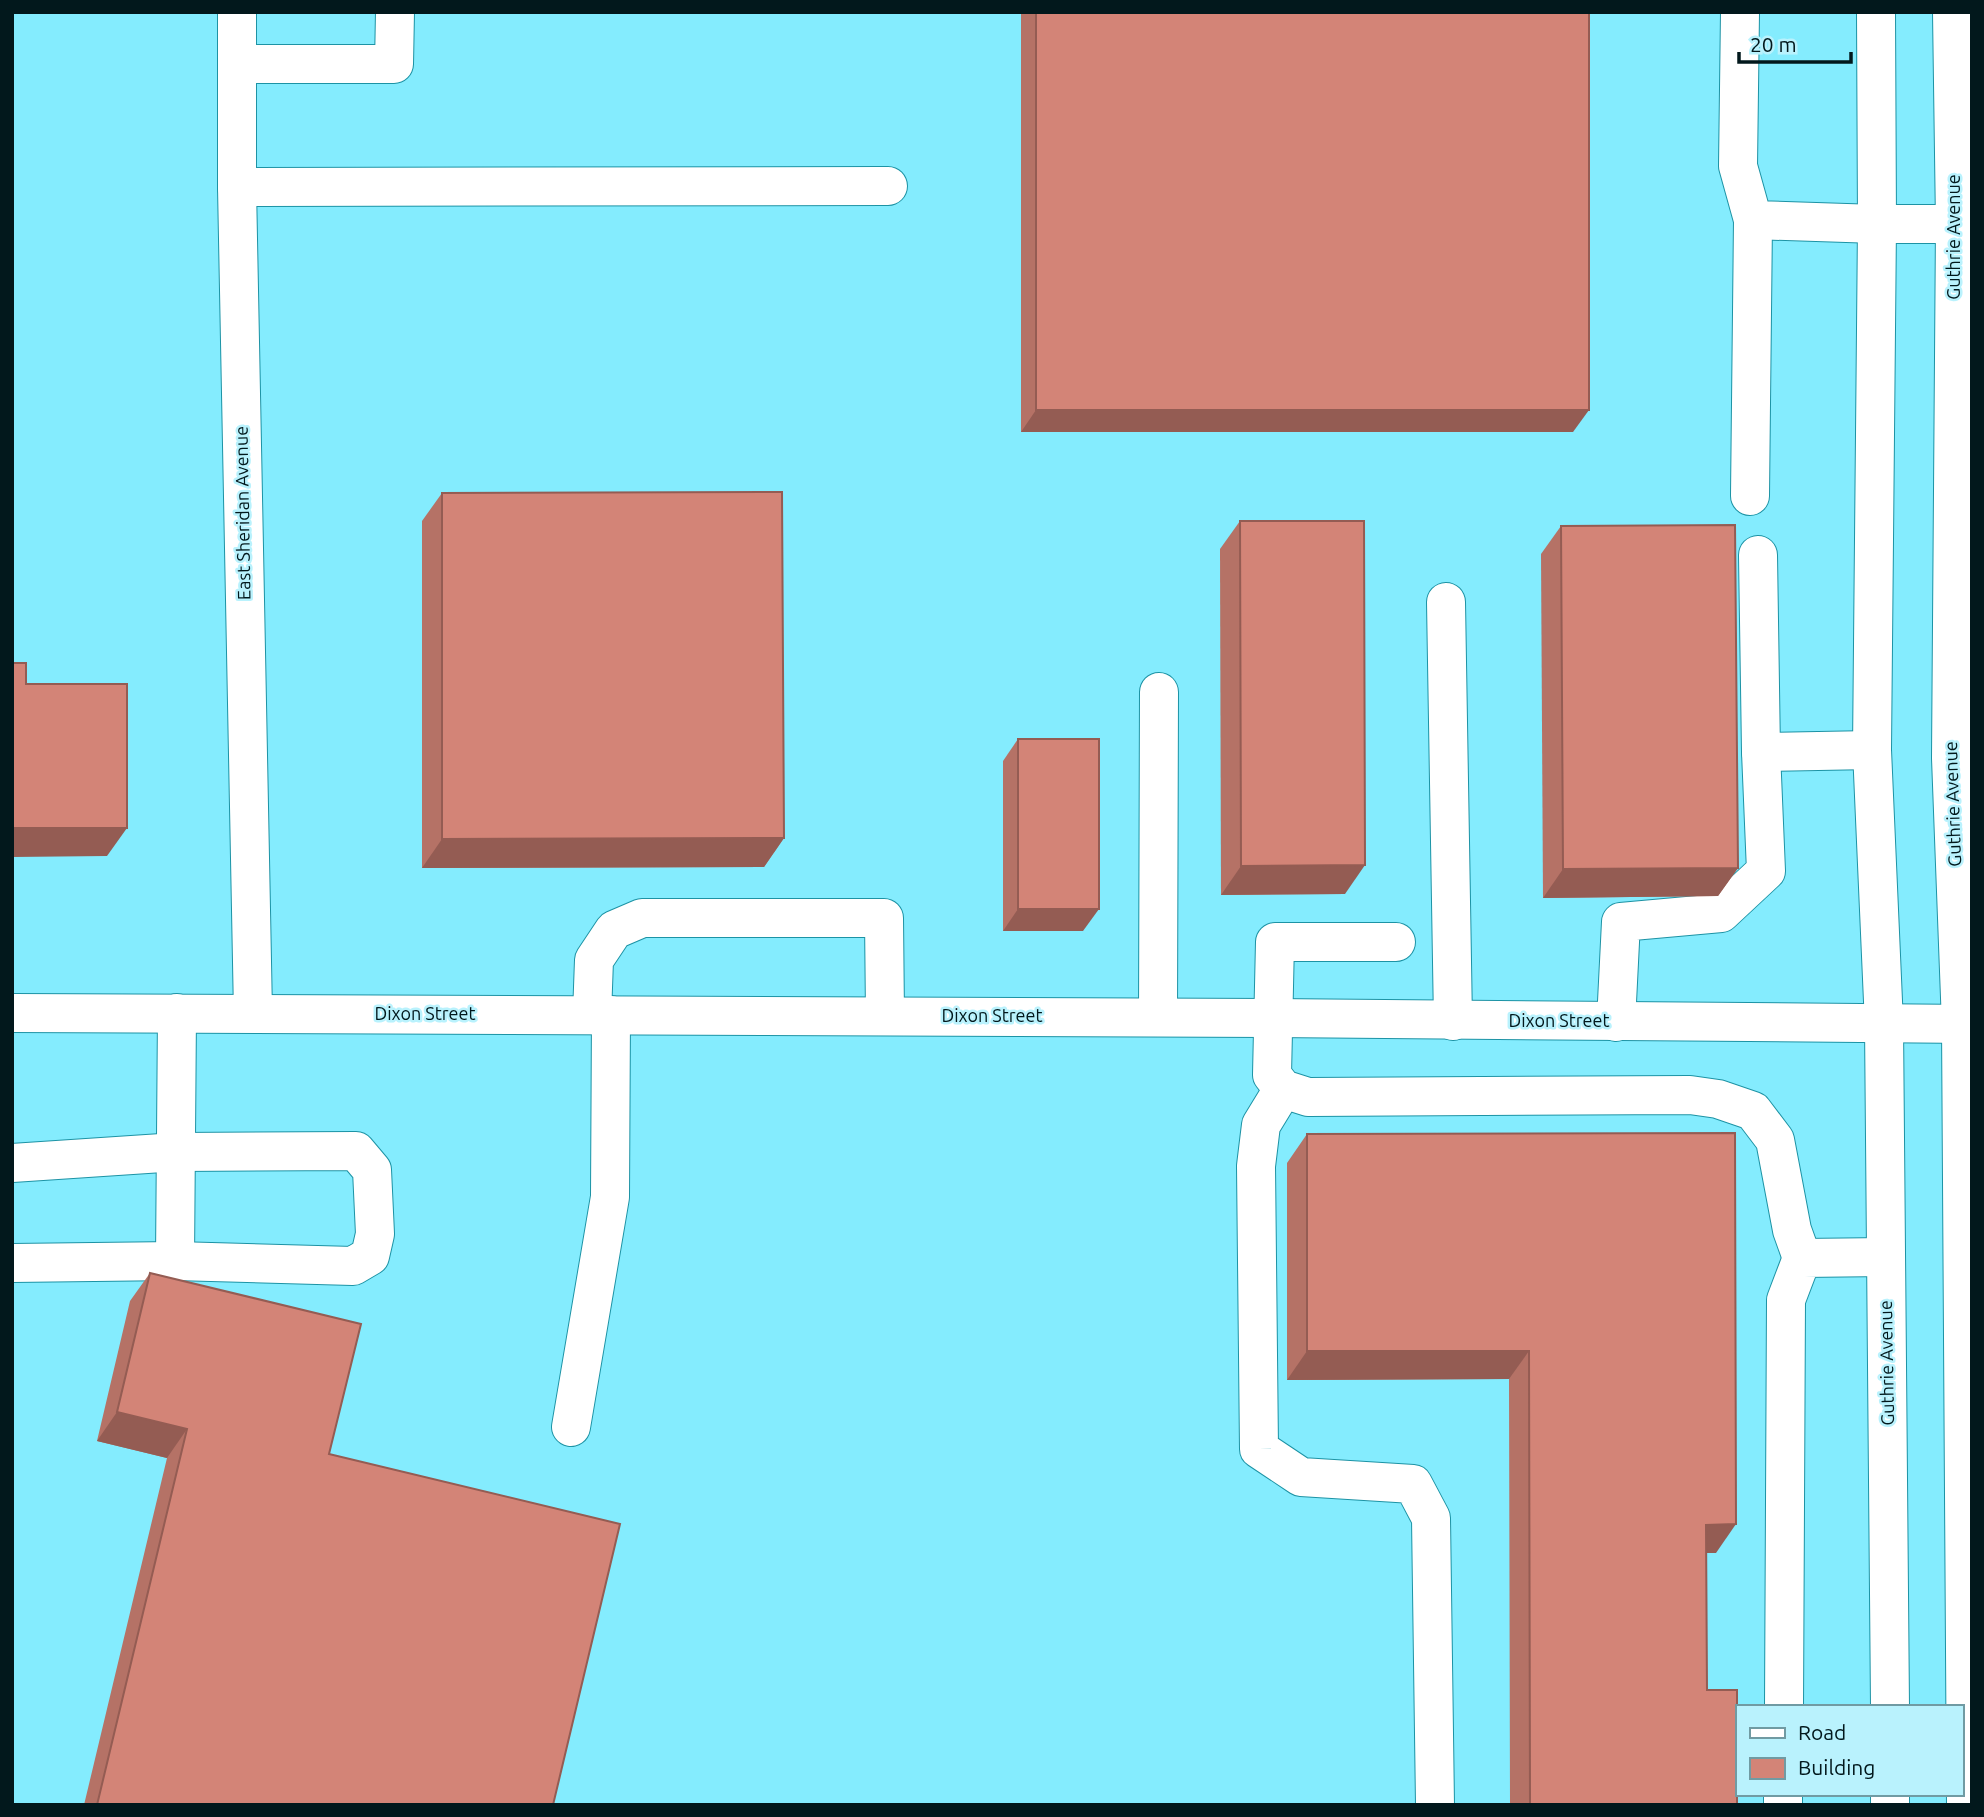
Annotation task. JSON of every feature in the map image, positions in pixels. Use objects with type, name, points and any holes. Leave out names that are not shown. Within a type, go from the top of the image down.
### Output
[{"type":"main road","name":"East Sheridan Avenue","points":[[237,12],[237,187],[253,1013]]},
{"type":"main road","points":[[237,64],[394,64],[395,12]]},
{"type":"main road","points":[[1740,12],[1738,166],[1753,220],[1750,496]]},
{"type":"main road","name":"Guthrie Avenue","points":[[1875,12],[1877,224],[1872,750],[1884,1024],[1890,1705]]},
{"type":"main road","name":"Guthrie Avenue","points":[[1952,12],[1963,224],[1951,758],[1966,1024],[1966,1805]]},
{"type":"main road","points":[[237,187],[888,186]]},
{"type":"main road","points":[[1753,220],[1963,224]]},
{"type":"main road","points":[[1616,1022],[1621,922],[1721,913],[1766,871],[1758,555]]},
{"type":"main road","points":[[1446,601],[1452,1021]]},
{"type":"main road","points":[[1158,692],[1158,1017]]},
{"type":"main road","points":[[1761,752],[1872,750]]},
{"type":"main road","points":[[571,1427],[610,1198],[601,1015],[594,960],[614,930],[642,918],[884,918],[885,1016]]},
{"type":"main road","points":[[1396,942],[1275,942],[1272,1074],[1283,1089],[1308,1097],[1690,1095],[1718,1099],[1753,1111],[1775,1140],[1792,1230],[1802,1258],[1786,1300],[1784,1705]]},
{"type":"main road","name":"Dixon Street","points":[[12,1013],[1272,1017],[1452,1021],[1966,1024]]},
{"type":"main road","points":[[175,1261],[177,1013]]},
{"type":"main road","points":[[1283,1089],[1261,1125],[1256,1166],[1259,1449],[1301,1477],[1413,1483],[1431,1518],[1435,1805]]},
{"type":"main road","points":[[12,1163],[177,1152],[356,1151],[372,1170],[375,1234],[370,1256],[352,1266],[175,1261],[12,1263]]},
{"type":"main road","points":[[1802,1258],[1886,1257]]},
{"type":"building","points":[[1036,12],[1589,12],[1589,410],[1036,410]]},
{"type":"building","points":[[782,492],[784,838],[442,839],[442,493]]},
{"type":"building","points":[[1240,521],[1364,521],[1365,865],[1241,866]]},
{"type":"building","points":[[1735,525],[1738,868],[1563,869],[1561,526]]},
{"type":"building","points":[[12,663],[26,663],[26,684],[127,684],[127,828],[12,828]]},
{"type":"building","points":[[1018,739],[1099,739],[1099,909],[1018,909]]},
{"type":"building","points":[[1735,1133],[1736,1524],[1706,1525],[1707,1690],[1737,1690],[1737,1805],[1530,1805],[1529,1351],[1307,1351],[1307,1134]]},
{"type":"building","points":[[150,1273],[361,1324],[329,1454],[620,1524],[553,1805],[97,1805],[187,1429],[117,1412]]}]
